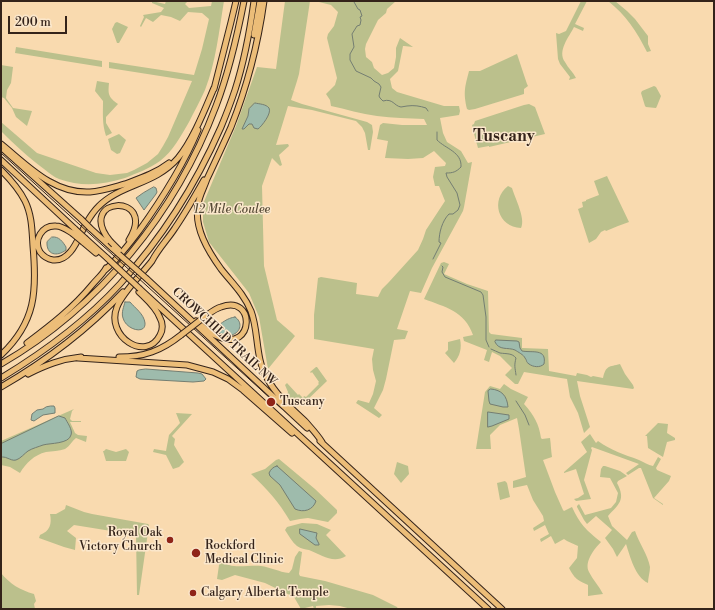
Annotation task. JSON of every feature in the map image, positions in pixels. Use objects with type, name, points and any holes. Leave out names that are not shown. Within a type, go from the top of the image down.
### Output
[{"type":"highway","points":[[105,270],[118,258],[153,212],[179,171],[195,139],[206,113],[214,88],[235,1]]},
{"type":"highway","points":[[3,363],[54,328],[87,299],[128,257],[163,211],[198,150],[217,105],[235,47],[244,1]]},
{"type":"highway","points":[[1,378],[53,343],[103,301],[137,264],[174,215],[207,157],[235,90],[246,49],[254,1]]},
{"type":"highway","points":[[249,74],[260,1]]},
{"type":"highway","points":[[1,387],[40,362],[88,326],[114,301],[154,256],[176,226],[212,166],[234,120],[249,74],[264,1]]},
{"type":"highway","points":[[74,231],[53,226],[48,228],[42,232],[38,239],[40,251],[43,255],[50,259],[62,259],[72,250],[89,219],[102,204],[115,194],[153,178],[165,171],[179,156],[194,133],[214,88]]},
{"type":"highway","points":[[1,144],[50,182],[68,190],[90,192],[120,186],[159,170],[181,151],[194,133]]},
{"type":"highway","name":"CROWCHILD TRAIL NW","points":[[1,148],[129,263],[502,609]]},
{"type":"highway","points":[[1,160],[74,231],[132,281],[134,287],[139,290],[154,308],[162,324],[161,332],[157,340],[150,345],[144,346],[132,344],[122,337],[116,326],[116,311],[122,297],[152,261],[154,256]]},
{"type":"highway","points":[[212,166],[198,203],[197,218],[201,234],[221,269],[244,297],[250,309],[253,318],[260,361],[266,376],[287,404],[318,435],[322,442]]},
{"type":"highway","points":[[1,170],[22,195],[28,209],[32,223],[35,271],[34,293],[28,317],[16,338],[1,355]]},
{"type":"highway","points":[[3,363],[9,356],[52,325],[70,309],[86,293],[105,270],[129,240],[135,226],[136,221],[134,216],[130,210],[123,206],[111,206],[104,211],[101,223],[110,241],[127,259],[129,263]]},
{"type":"highway","name":"CROWCHILD TRAIL NW","points":[[139,290],[488,609]]},
{"type":"highway","points":[[1,387],[46,365],[65,359],[93,356],[141,356],[156,351],[163,348],[180,335],[203,318],[217,308],[224,306],[231,305],[241,309],[245,315],[247,324],[244,331],[239,336],[230,339],[221,338],[210,333],[175,303],[169,300]]},
{"type":"highway","points":[[78,358],[187,365],[202,368],[221,375],[243,390],[337,473],[343,476]]},
{"type":"green space","points":[[152,1],[165,4],[166,1],[188,1],[185,4],[189,8],[211,6],[212,1],[224,1],[217,46],[209,79],[189,122],[165,157],[156,164],[138,173],[100,184],[67,182],[55,177],[27,155],[1,131],[1,122],[37,153],[96,173],[110,175],[127,173],[147,163],[158,154],[168,137],[192,81],[109,68],[109,62],[194,75],[209,19],[202,13],[188,12],[180,21],[161,15],[153,22],[146,18],[141,27],[140,26],[144,17],[143,15],[161,12],[164,8],[152,3]]},
{"type":"green space","name":"12 Mile Coulee","points":[[285,1],[310,1],[299,74],[291,100],[367,122],[372,125],[373,132],[370,150],[368,150],[365,133],[356,121],[312,110],[288,106],[276,145],[288,144],[289,146],[279,155],[282,165],[280,166],[272,158],[262,186],[264,266],[277,320],[295,336],[268,369],[259,317],[249,293],[209,242],[203,222],[203,204],[236,126],[257,67],[276,69]]},
{"type":"green space","points":[[315,1],[396,1],[378,20],[366,44],[366,57],[372,62],[374,68],[382,75],[388,73],[394,68],[396,48],[400,38],[413,47],[403,46],[398,71],[390,79],[392,88],[397,92],[444,106],[459,106],[459,115],[440,118],[443,133],[447,142],[461,151],[468,163],[472,162],[463,211],[432,268],[421,293],[410,291],[397,329],[408,331],[405,339],[394,340],[383,390],[374,408],[382,415],[379,418],[356,403],[358,400],[369,403],[373,394],[376,381],[372,359],[374,349],[314,339],[314,315],[318,278],[321,277],[357,283],[356,294],[378,297],[382,289],[418,250],[426,230],[445,201],[439,186],[435,186],[433,177],[435,167],[445,166],[446,163],[434,151],[423,158],[385,158],[388,141],[377,139],[380,125],[383,123],[427,125],[424,119],[377,116],[331,106],[330,100],[326,94],[335,85],[337,78],[327,38],[334,26],[338,12],[331,5]]},
{"type":"green space","points":[[581,1],[587,1],[575,24],[584,28],[583,31],[574,27],[562,53],[566,64],[576,78],[569,80],[570,77],[558,59],[556,33],[559,34],[566,31]]},
{"type":"green space","points":[[608,1],[615,1],[635,19],[648,36],[648,44],[651,51],[647,52],[630,24]]},
{"type":"green space","points":[[117,22],[128,27],[119,43],[117,43],[112,29]]},
{"type":"green space","points":[[16,47],[102,61],[102,67],[15,53]]},
{"type":"green space","points":[[517,54],[528,86],[524,89],[524,94],[475,109],[467,109],[465,90],[469,71],[480,71]]},
{"type":"green space","points":[[1,65],[13,67],[11,83],[7,90],[6,98],[13,108],[32,111],[27,126],[16,117],[12,108],[4,98],[1,97]]},
{"type":"green space","points":[[97,81],[109,83],[109,95],[118,104],[106,117],[106,123],[112,133],[106,136],[103,123],[103,101],[95,91]]},
{"type":"green space","points":[[654,86],[661,96],[656,108],[646,107],[641,93],[642,91]]},
{"type":"green space","points":[[529,104],[535,107],[545,134],[489,147],[478,148],[472,125],[475,121]]},
{"type":"green space","points":[[119,134],[126,140],[120,153],[117,154],[111,150],[108,139]]},
{"type":"green space","points":[[607,176],[629,222],[601,232],[596,239],[589,243],[578,209],[583,207],[582,202],[599,195],[594,181]]},
{"type":"green space","points":[[508,186],[512,188],[520,208],[522,219],[521,228],[507,223],[499,212],[499,198]]},
{"type":"green space","points":[[444,262],[449,264],[444,274],[488,291],[489,332],[491,334],[522,338],[522,348],[548,349],[549,371],[576,376],[577,373],[591,377],[603,378],[607,369],[611,366],[620,364],[634,388],[577,381],[590,427],[584,433],[578,413],[570,397],[567,379],[524,372],[518,384],[515,384],[505,375],[512,368],[500,356],[492,352],[489,362],[484,360],[487,350],[464,341],[463,337],[473,335],[465,320],[460,315],[424,299],[441,263]]},
{"type":"green space","points":[[460,339],[460,352],[454,363],[445,353],[448,350],[448,342]]},
{"type":"green space","points":[[316,367],[327,381],[302,405],[296,404],[290,398],[286,398],[288,392],[285,385],[287,383],[298,395],[299,394],[303,398],[304,396],[306,397],[319,384],[312,372],[310,372]]},
{"type":"green space","points":[[504,384],[528,397],[524,404],[536,420],[541,438],[550,438],[552,457],[543,460],[563,510],[564,511],[572,507],[584,526],[601,542],[590,556],[588,568],[603,594],[588,596],[588,585],[577,579],[569,568],[577,558],[578,546],[564,539],[555,544],[551,536],[541,542],[540,539],[549,534],[545,525],[534,531],[533,528],[544,521],[543,516],[533,500],[527,485],[513,488],[513,481],[526,477],[517,418],[500,425],[490,435],[491,449],[476,449],[485,392],[490,386],[500,389]]},
{"type":"green space","points":[[74,409],[70,419],[72,421],[81,422],[70,422],[75,433],[78,435],[87,436],[86,442],[76,438],[65,449],[38,455],[25,466],[20,473],[10,467],[1,465],[1,441]]},
{"type":"green space","points":[[176,413],[192,414],[172,436],[175,439],[174,445],[184,462],[179,467],[173,469],[166,455],[153,452],[154,449],[166,451],[169,435],[180,423]]},
{"type":"green space","points":[[658,423],[668,424],[667,433],[675,438],[675,440],[667,442],[663,457],[648,448],[647,436],[645,436]]},
{"type":"green space","points":[[590,434],[596,443],[598,441],[613,450],[649,465],[653,466],[658,457],[661,459],[656,468],[657,470],[671,476],[669,481],[654,498],[663,505],[653,498],[641,468],[628,475],[626,473],[639,464],[592,447],[584,480],[591,499],[576,501],[574,499],[584,494],[576,469],[564,472],[587,452],[581,442]]},
{"type":"green space","points":[[106,449],[116,452],[126,449],[129,452],[126,461],[106,461],[103,451]]},
{"type":"green space","points":[[279,459],[315,489],[337,510],[337,513],[328,522],[308,518],[290,521],[282,508],[251,474],[265,469]]},
{"type":"green space","points":[[397,462],[408,466],[409,474],[401,483],[394,474]]},
{"type":"green space","points":[[603,466],[620,471],[627,476],[617,483],[620,489],[621,498],[618,505],[608,516],[612,526],[627,540],[632,532],[635,531],[649,562],[650,569],[648,583],[643,580],[636,571],[626,544],[617,557],[605,538],[612,530],[596,516],[587,524],[577,507],[579,504],[585,515],[611,508],[616,502],[618,493],[610,478],[600,477]]},
{"type":"green space","points":[[505,481],[507,483],[510,497],[500,500],[497,483]]},
{"type":"green space","points":[[66,505],[92,514],[149,525],[139,595],[137,595],[136,535],[74,525],[67,531],[76,538],[75,550],[39,538],[40,535],[50,527],[50,514],[56,514],[65,509]]},
{"type":"green space","points":[[302,523],[317,524],[331,530],[326,535],[346,556],[332,559],[297,546],[285,530],[287,527]]},
{"type":"green space","points":[[299,551],[302,552],[300,576],[325,581],[373,595],[397,607],[398,609],[351,609],[329,605],[316,606],[316,609],[314,609],[313,606],[301,609],[294,597],[265,583],[235,575],[222,580],[217,579],[220,558],[226,564],[233,566],[261,566],[289,573]]},
{"type":"green space","points":[[1,573],[16,586],[24,591],[34,594],[36,601],[34,604],[35,609],[1,609]]},
{"type":"shaded area","points":[[255,103],[269,108],[270,110],[268,116],[258,129],[254,128],[252,124],[249,124],[242,129],[248,116],[249,109]]},
{"type":"shaded area","points":[[154,187],[156,188],[157,192],[144,210],[136,198]]},
{"type":"shaded area","points":[[52,237],[57,237],[64,243],[66,250],[59,254],[53,254],[50,252],[48,250],[47,242]]},
{"type":"shaded area","points":[[125,302],[130,302],[143,317],[145,323],[142,329],[136,330],[128,326],[125,322],[122,314]]},
{"type":"shaded area","points":[[235,317],[238,319],[240,327],[235,334],[225,335],[215,331],[216,327],[223,322]]},
{"type":"shaded area","points":[[496,340],[517,341],[519,342],[522,351],[541,353],[544,359],[544,364],[539,367],[531,365],[515,350],[499,347],[495,342]]},
{"type":"shaded area","points":[[146,369],[198,373],[202,374],[206,379],[204,381],[193,382],[140,379],[136,377],[137,371]]},
{"type":"shaded area","points":[[491,389],[503,394],[508,407],[490,404],[488,391]]},
{"type":"shaded area","points":[[54,406],[55,413],[43,415],[34,421],[31,420],[32,414],[37,410]]},
{"type":"shaded area","points":[[488,412],[509,415],[509,419],[488,427]]},
{"type":"shaded area","points":[[59,416],[65,418],[71,428],[70,438],[63,442],[34,448],[16,460],[1,457],[1,444]]},
{"type":"shaded area","points":[[277,466],[316,501],[313,507],[305,511],[295,509],[280,485],[270,476],[269,473],[271,470]]},
{"type":"shaded area","points":[[300,529],[317,533],[316,538],[319,545],[315,545],[300,534]]},
{"type":"waterway","points":[[355,1],[354,2],[360,10],[362,16],[360,17],[360,25],[357,26],[352,34],[354,47],[350,54],[350,60],[356,71],[371,78],[379,84],[381,87],[379,96],[383,101],[391,101],[401,107],[412,106],[426,108],[428,111]]},
{"type":"waterway","points":[[433,259],[441,243],[439,242],[441,227],[444,220],[449,214],[453,214],[458,210],[460,205],[457,193],[446,173],[458,170],[461,167],[461,162],[453,151],[437,140],[437,132]]},
{"type":"waterway","points":[[442,266],[442,272],[445,277],[481,292],[483,295],[486,317],[486,340],[489,347]]},
{"type":"waterway","points":[[491,349],[500,353],[511,354],[516,358],[516,375]]},
{"type":"waterway","points":[[516,401],[525,415],[529,425]]},
{"type":"tram line","points":[[1,153],[282,409]]},
{"type":"place","name":"Tuscany","points":[[271,402]]},
{"type":"place","name":"Royal Oak Victory Church","points":[[170,540]]},
{"type":"place","name":"Rockford Medical Clinic","points":[[196,553]]},
{"type":"place","name":"Calgary Alberta Temple","points":[[193,593]]},
{"type":"district","name":"Tuscany","points":[[504,137]]}]
